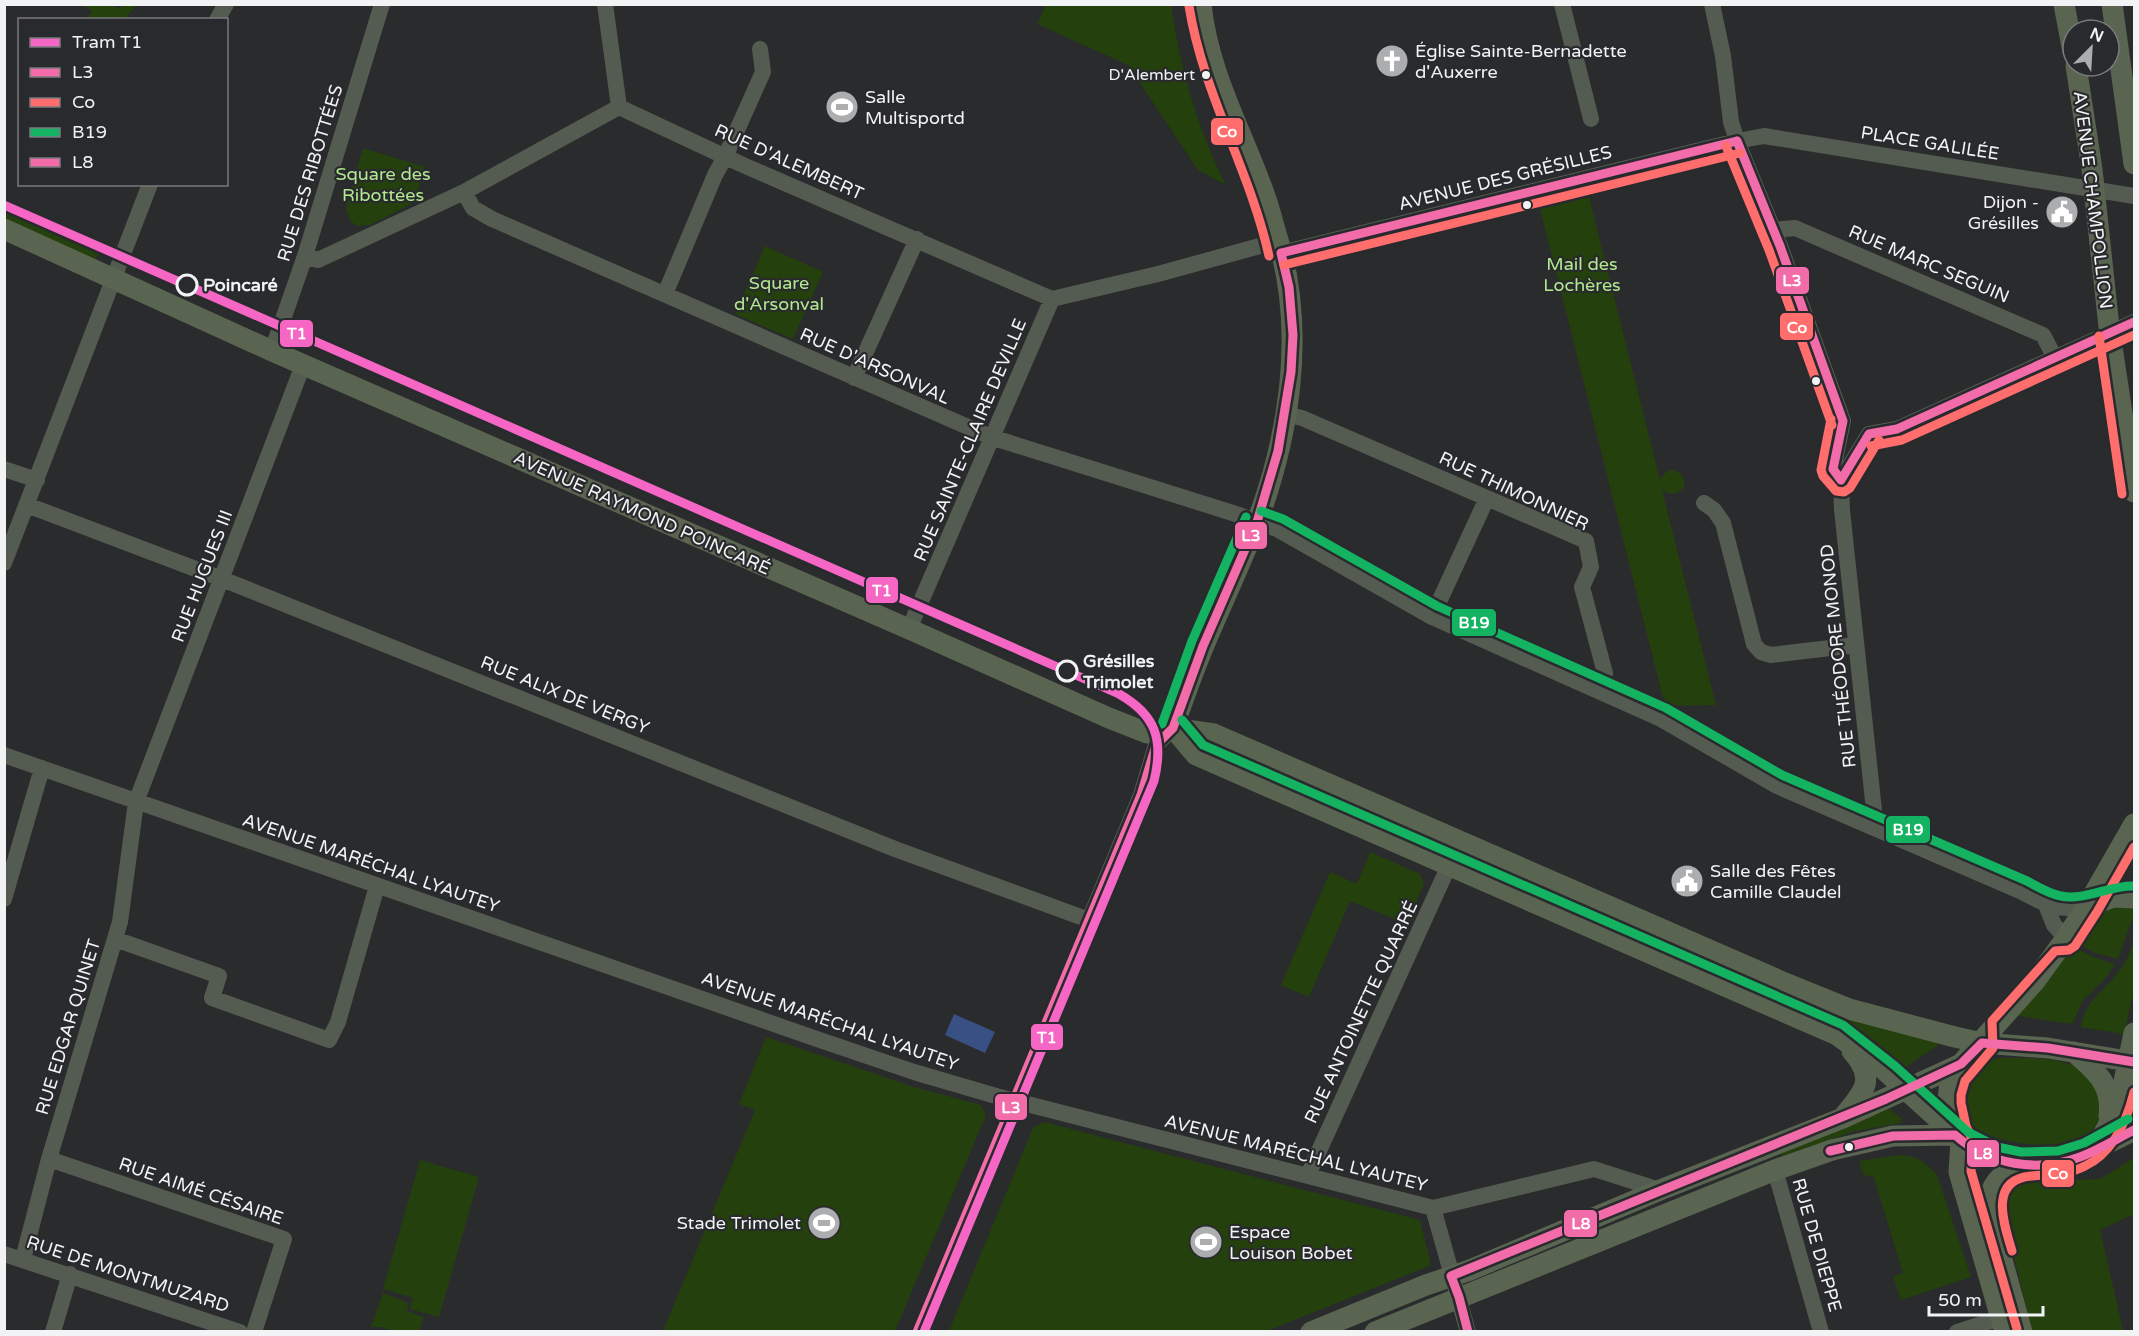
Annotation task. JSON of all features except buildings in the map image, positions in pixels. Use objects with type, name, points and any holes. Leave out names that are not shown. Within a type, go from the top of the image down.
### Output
[{"type":"main road","points":[[1201,4],[1207,37],[1226,102],[1267,201],[1280,247],[1289,287],[1293,335],[1285,414],[1278,451],[1257,522],[1203,646],[1173,728],[1196,754],[1837,1035],[1881,1067],[1958,1138],[1988,1156],[2023,1164],[2073,1160],[2134,1130]]},
{"type":"main road","points":[[2112,4],[2134,164]]},
{"type":"main road","name":"AVENUE CHAMPOLLION","points":[[2078,78],[2134,492]]},
{"type":"main road","name":"AVENUE RAYMOND POINCARÉ","points":[[4,229],[272,351],[1147,733],[1173,728],[1214,734],[1849,1009],[1900,1024],[1982,1042]]},
{"type":"main road","points":[[2003,1325],[1959,1172],[1958,1138],[1948,1100],[1950,1082],[1961,1064],[2035,981],[2066,938],[2134,824]]},
{"type":"main road","points":[[2087,906],[2114,897],[2134,898]]},
{"type":"main road","points":[[2073,1160],[2095,1145],[2108,1126],[2121,1096],[2132,1061],[2134,1034]]},
{"type":"main road","points":[[1837,1035],[1862,1064],[1867,1079],[1866,1086],[1843,1118]]},
{"type":"main road","points":[[1982,1042],[2037,1046],[2132,1061]]},
{"type":"main road","points":[[2074,1052],[2100,1077],[2109,1092],[2108,1126]]},
{"type":"main road","points":[[1311,1332],[1843,1118],[1961,1064]]},
{"type":"main road","points":[[1375,1332],[1775,1170],[1833,1150],[1893,1136],[1958,1138]]},
{"type":"main road","points":[[2022,1332],[1989,1213],[1989,1199],[1994,1184],[2000,1177],[2023,1164]]},
{"type":"street","points":[[218,18],[226,4]]},
{"type":"street","name":"RUE DES RIBOTTÉES","points":[[272,351],[305,256],[382,4]]},
{"type":"street","points":[[305,256],[318,260],[464,192],[619,107],[605,4]]},
{"type":"street","points":[[1562,4],[1590,119]]},
{"type":"street","points":[[1712,4],[1723,56],[1731,122],[1774,230],[1843,421],[1869,434],[1897,429],[2111,334]]},
{"type":"street","points":[[665,294],[715,175],[763,72],[760,49]]},
{"type":"street","name":"RUE D'ALEMBERT","points":[[619,107],[725,157],[1052,299]]},
{"type":"street","name":"PLACE GALILÉE","points":[[1737,141],[1764,136],[1774,137],[2134,196]]},
{"type":"street","name":"AVENUE DES GRÉSILLES","points":[[1280,247],[1737,141]]},
{"type":"street","points":[[4,563],[149,186]]},
{"type":"street","name":"RUE D'ARSONVAL","points":[[464,192],[473,208],[492,219],[991,438],[1277,529],[1432,617],[1661,719],[1777,786],[2022,892],[2046,905]]},
{"type":"street","name":"RUE MARC SEGUIN","points":[[1774,230],[1796,228],[2043,335],[2055,358]]},
{"type":"street","points":[[854,378],[917,239]]},
{"type":"street","points":[[1052,299],[1280,247]]},
{"type":"street","name":"RUE SAINTE-CLAIRE DEVILLE","points":[[909,629],[1052,299]]},
{"type":"street","name":"AVENUE CHAMPOLLION","points":[[2111,334],[2134,322]]},
{"type":"street","name":"RUE HUGUES III","points":[[136,802],[303,364]]},
{"type":"street","name":"RUE THIMONNIER","points":[[1285,414],[1302,418],[1586,541],[1591,567],[1582,586],[1605,673],[1599,690]]},
{"type":"street","name":"RUE THÉODORE MONOD","points":[[1843,421],[1833,470],[1841,480],[1842,510],[1876,829]]},
{"type":"street","points":[[1841,480],[1869,434]]},
{"type":"street","points":[[4,469],[37,480]]},
{"type":"street","points":[[1432,617],[1487,498]]},
{"type":"street","points":[[1704,503],[1714,510],[1723,523],[1754,644],[1761,652],[1771,655],[1856,645]]},
{"type":"street","name":"RUE ALIX DE VERGY","points":[[27,506],[222,579],[895,849],[1089,920],[1141,795],[1156,746],[1173,728]]},
{"type":"street","name":"AVENUE MARÉCHAL LYAUTEY","points":[[4,755],[914,1072],[996,1096],[1433,1208],[1594,1169],[1660,1190]]},
{"type":"street","points":[[1265,785],[1265,774],[1272,760]]},
{"type":"street","points":[[4,899],[42,768]]},
{"type":"street","name":"RUE EDGAR QUINET","points":[[22,1259],[120,922],[136,802]]},
{"type":"street","points":[[1449,864],[1454,851],[1454,839]]},
{"type":"street","name":"RUE ANTOINETTE QUARRÉ","points":[[1308,1175],[1449,864]]},
{"type":"street","points":[[115,939],[219,976],[212,998],[329,1040],[338,1022],[377,886]]},
{"type":"street","points":[[2046,905],[2070,909],[2087,906]]},
{"type":"street","points":[[2046,905],[2054,925],[2066,938]]},
{"type":"street","name":"RUE AIMÉ CÉSAIRE","points":[[49,1160],[284,1239],[254,1332]]},
{"type":"street","name":"RUE DE DIEPPE","points":[[1775,1170],[1821,1332]]},
{"type":"street","points":[[1433,1208],[1468,1332]]},
{"type":"street","name":"RUE DE MONTMUZARD","points":[[4,1254],[240,1332]]},
{"type":"street","points":[[53,1332],[70,1274]]},
{"type":"street","points":[[1957,1332],[2003,1325]]},
{"type":"green space","points":[[83,5],[112,5],[119,9],[122,5],[136,5],[126,18],[88,18],[92,11]]},
{"type":"green space","points":[[1046,5],[1171,5],[1179,51],[1191,97],[1206,142],[1226,185],[1198,170],[1128,65],[1037,24]]},
{"type":"green space","name":"Square des Ribottées","points":[[363,148],[425,167],[415,202],[370,225],[358,226],[350,221],[346,208]]},
{"type":"green space","name":"Mail des Lochères","points":[[1589,197],[1660,480],[1670,470],[1677,471],[1684,478],[1680,491],[1669,494],[1662,490],[1716,705],[1665,706],[1540,209]]},
{"type":"green space","points":[[5,201],[104,245],[94,262],[5,220]]},
{"type":"green space","name":"Square d'Arsonval","points":[[765,246],[823,272],[793,339],[735,314]]},
{"type":"green space","points":[[1370,852],[1420,874],[1424,884],[1407,924],[1350,901],[1309,997],[1281,985],[1330,872],[1357,884]]},
{"type":"green space","points":[[2134,906],[2134,914],[2118,959],[2095,953],[2073,941],[2098,914],[2112,909]]},
{"type":"green space","points":[[2134,940],[2134,990],[2124,1034],[2081,1027],[2085,1012],[2121,969]]},
{"type":"green space","points":[[2070,945],[2093,957],[2115,964],[2104,980],[2083,1000],[2072,1024],[2013,1015]]},
{"type":"green space","points":[[1845,1014],[1940,1044],[1898,1072],[1844,1030]]},
{"type":"green space","name":"Stade Trimolet","points":[[766,1037],[914,1087],[981,1105],[986,1115],[895,1331],[663,1331],[755,1110],[739,1104]]},
{"type":"green space","points":[[2010,1058],[2060,1061],[2086,1072],[2095,1083],[2103,1107],[2102,1115],[2096,1125],[2079,1140],[2052,1146],[1993,1137],[1973,1126],[1963,1103],[1968,1078],[1973,1071],[1987,1061]]},
{"type":"green space","points":[[1887,1107],[1902,1119],[1901,1123],[1855,1131],[1782,1156],[1779,1151]]},
{"type":"green space","name":"Espace Louison Bobet","points":[[1044,1122],[1420,1220],[1431,1265],[1267,1331],[949,1331],[1033,1128]]},
{"type":"green space","points":[[1899,1155],[1920,1160],[1937,1175],[1971,1277],[1901,1300],[1893,1276],[1903,1273],[1873,1175],[1866,1177],[1860,1167],[1860,1161]]},
{"type":"green space","points":[[2134,1158],[2134,1214],[2100,1230],[2123,1330],[2032,1331],[2001,1203],[2013,1180],[2100,1179]]},
{"type":"green space","points":[[420,1160],[479,1177],[439,1317],[410,1309],[413,1298],[383,1289]]},
{"type":"green space","points":[[383,1293],[409,1303],[407,1311],[424,1317],[419,1331],[393,1331],[371,1327]]},
{"type":"water","points":[[954,1014],[995,1032],[985,1053],[945,1035]]},
{"type":"tram line","name":"T1","points":[[4,205],[1119,694],[1132,702],[1149,720],[1154,730],[1158,753],[1154,781],[924,1332]]},
{"type":"transit line","name":"Co","points":[[1189,6],[1205,70],[1261,224],[1269,256]]},
{"type":"transit line","name":"L3","points":[[1737,141],[1780,246],[1843,421]]},
{"type":"transit line","name":"L3","points":[[1281,253],[1737,141]]},
{"type":"transit line","name":"Co","points":[[1726,146],[1769,250],[1832,425]]},
{"type":"transit line","name":"Co","points":[[1284,265],[1740,153]]},
{"type":"transit line","name":"L3","points":[[917,1332],[1141,795],[1156,745],[1173,728],[1203,646],[1257,522],[1278,451],[1291,372],[1293,335],[1289,287],[1281,253]]},
{"type":"transit line","name":"L3","points":[[1869,434],[1897,429],[2134,322]]},
{"type":"transit line","name":"Co","points":[[1871,446],[1902,440],[2134,335]]},
{"type":"transit line","name":"Co","points":[[2099,336],[2122,494]]},
{"type":"transit line","name":"Co","points":[[1831,419],[1821,470],[1823,476],[1836,491],[1844,492],[1850,488],[1879,440]]},
{"type":"transit line","name":"L3","points":[[1843,421],[1833,469],[1841,480],[1869,434]]},
{"type":"transit line","name":"B19","points":[[1261,511],[1283,519],[1437,606],[1666,708],[1782,775],[2048,892],[2070,897],[2134,886]]},
{"type":"transit line","name":"B19","points":[[1162,724],[1192,641],[1246,517]]},
{"type":"transit line","name":"B19","points":[[1182,720],[1203,745],[1843,1025],[1895,1066],[1968,1132],[1997,1147],[2021,1152],[2058,1151],[2084,1143],[2128,1119]]},
{"type":"transit line","name":"Co","points":[[2017,1329],[1971,1171],[1973,1141],[1966,1126],[1961,1095],[1965,1081],[1993,1048],[1992,1021],[2055,951],[2069,950],[2075,946],[2134,847]]},
{"type":"transit line","name":"L8","points":[[1468,1332],[1451,1276],[1886,1099],[1961,1064],[1982,1043],[2048,1048],[2134,1062]]},
{"type":"transit line","name":"Co","points":[[2012,1251],[2002,1205],[2004,1194],[2009,1186],[2018,1179],[2072,1171],[2095,1160],[2117,1135],[2134,1092]]},
{"type":"transit line","name":"L8","points":[[1830,1151],[1893,1136],[1955,1135],[1968,1145],[1998,1159],[2014,1163],[2048,1165],[2087,1154],[2134,1130]]},
{"type":"place","name":"Église Sainte-Bernadette d'Auxerre","points":[[1392,61]]},
{"type":"place","name":"D'Alembert","points":[[1206,75]]},
{"type":"place","name":"Salle Multisportd","points":[[842,107]]},
{"type":"place","name":"Dijon - Grésilles","points":[[2062,212]]},
{"type":"place","name":"Poincaré","points":[[187,285]]},
{"type":"place","name":"Grésilles Trimolet","points":[[1067,671]]},
{"type":"place","name":"Salle des Fêtes Camille Claudel","points":[[1687,881]]},
{"type":"place","name":"Stade Trimolet","points":[[824,1223]]},
{"type":"place","name":"Espace Louison Bobet","points":[[1206,1242]]}]
